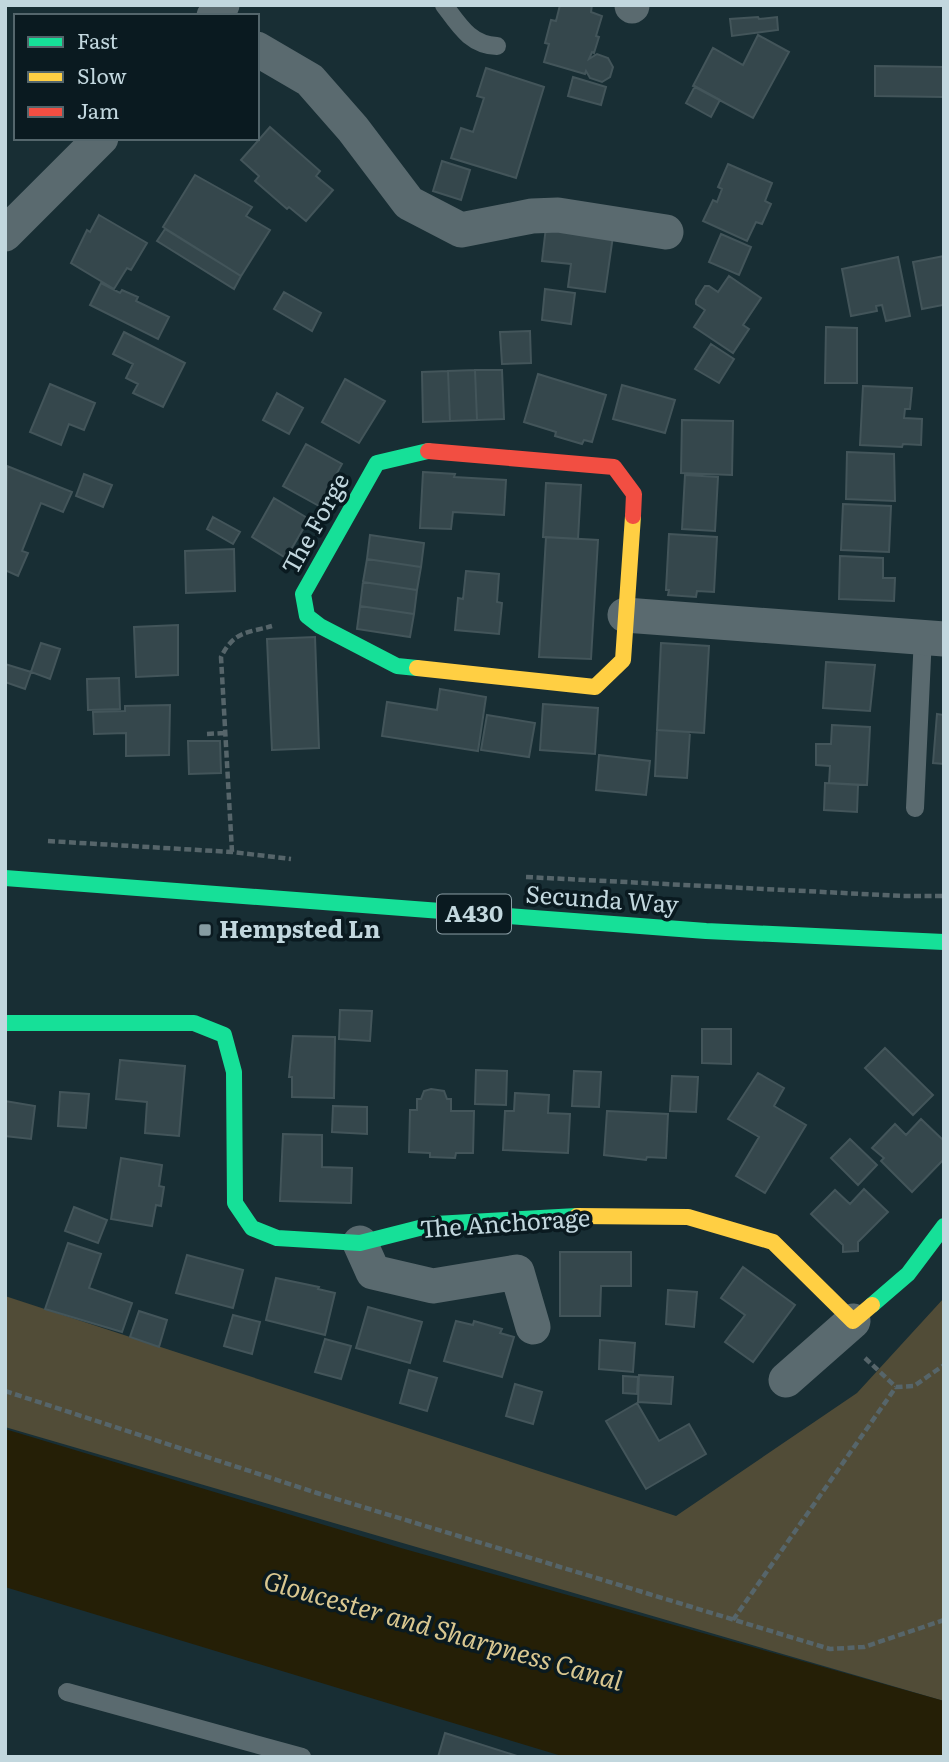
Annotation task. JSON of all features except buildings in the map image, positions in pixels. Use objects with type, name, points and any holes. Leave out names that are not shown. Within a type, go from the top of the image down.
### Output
[{"type":"street","points":[[259,50],[310,80],[353,129],[409,203],[461,230],[532,216],[558,215],[666,232]]},
{"type":"street","points":[[5,234],[99,140]]},
{"type":"street","name":"The Forge","points":[[428,452],[614,467],[635,494],[625,615],[623,660],[595,687],[397,666],[320,626],[307,616],[303,594],[377,463],[428,452]]},
{"type":"street","points":[[625,615],[933,637]]},
{"type":"street","name":"Secunda Way","points":[[5,878],[706,931],[944,942]]},
{"type":"street","name":"The Anchorage","points":[[5,1023],[194,1023],[224,1035],[234,1072],[236,1203],[252,1228],[277,1238],[360,1243],[435,1224],[560,1216],[688,1217],[773,1242],[846,1327]]},
{"type":"street","points":[[786,1380],[908,1273],[944,1226]]},
{"type":"street","points":[[360,1243],[373,1272],[433,1286],[517,1272],[533,1327]]},
{"type":"lane","points":[[444,5],[463,32],[484,46],[497,46]]},
{"type":"lane","points":[[915,808],[933,637]]},
{"type":"lane","points":[[67,1692],[302,1757]]},
{"type":"path","points":[[232,852],[221,656],[228,642],[238,635],[307,616]]},
{"type":"path","points":[[207,734],[225,733]]},
{"type":"path","points":[[45,840],[232,852],[298,860]]},
{"type":"path","points":[[516,876],[944,896]]},
{"type":"path","points":[[846,1327],[896,1387]]},
{"type":"path","points":[[896,1387],[914,1386],[944,1365]]},
{"type":"path","points":[[733,1620],[896,1387]]},
{"type":"path","points":[[5,1391],[317,1493],[830,1649],[864,1647],[944,1620]]},
{"type":"shaded area","points":[[5,1296],[676,1516],[857,1393],[944,1298],[944,1701],[5,1427]]},
{"type":"water","name":"Gloucester and Sharpness Canal","points":[[5,1429],[401,1548],[944,1701],[944,1757],[565,1757],[5,1587]]},
{"type":"traffic: fast","points":[[417,668],[397,666],[320,626],[307,616],[303,594],[377,463],[428,451]]},
{"type":"traffic: fast","points":[[5,878],[706,931],[944,942]]},
{"type":"traffic: fast","points":[[5,1023],[194,1023],[224,1035],[234,1072],[235,1203],[252,1228],[277,1238],[360,1243],[435,1224],[577,1216]]},
{"type":"traffic: fast","points":[[872,1305],[908,1274],[944,1226]]},
{"type":"traffic: slow","points":[[417,668],[595,687],[623,660],[633,516]]},
{"type":"traffic: slow","points":[[577,1216],[688,1217],[773,1242],[853,1321],[872,1305]]},
{"type":"traffic: jam","points":[[428,451],[614,467],[634,494],[633,516]]},
{"type":"place","name":"Hempsted Ln","points":[[205,930]]}]
